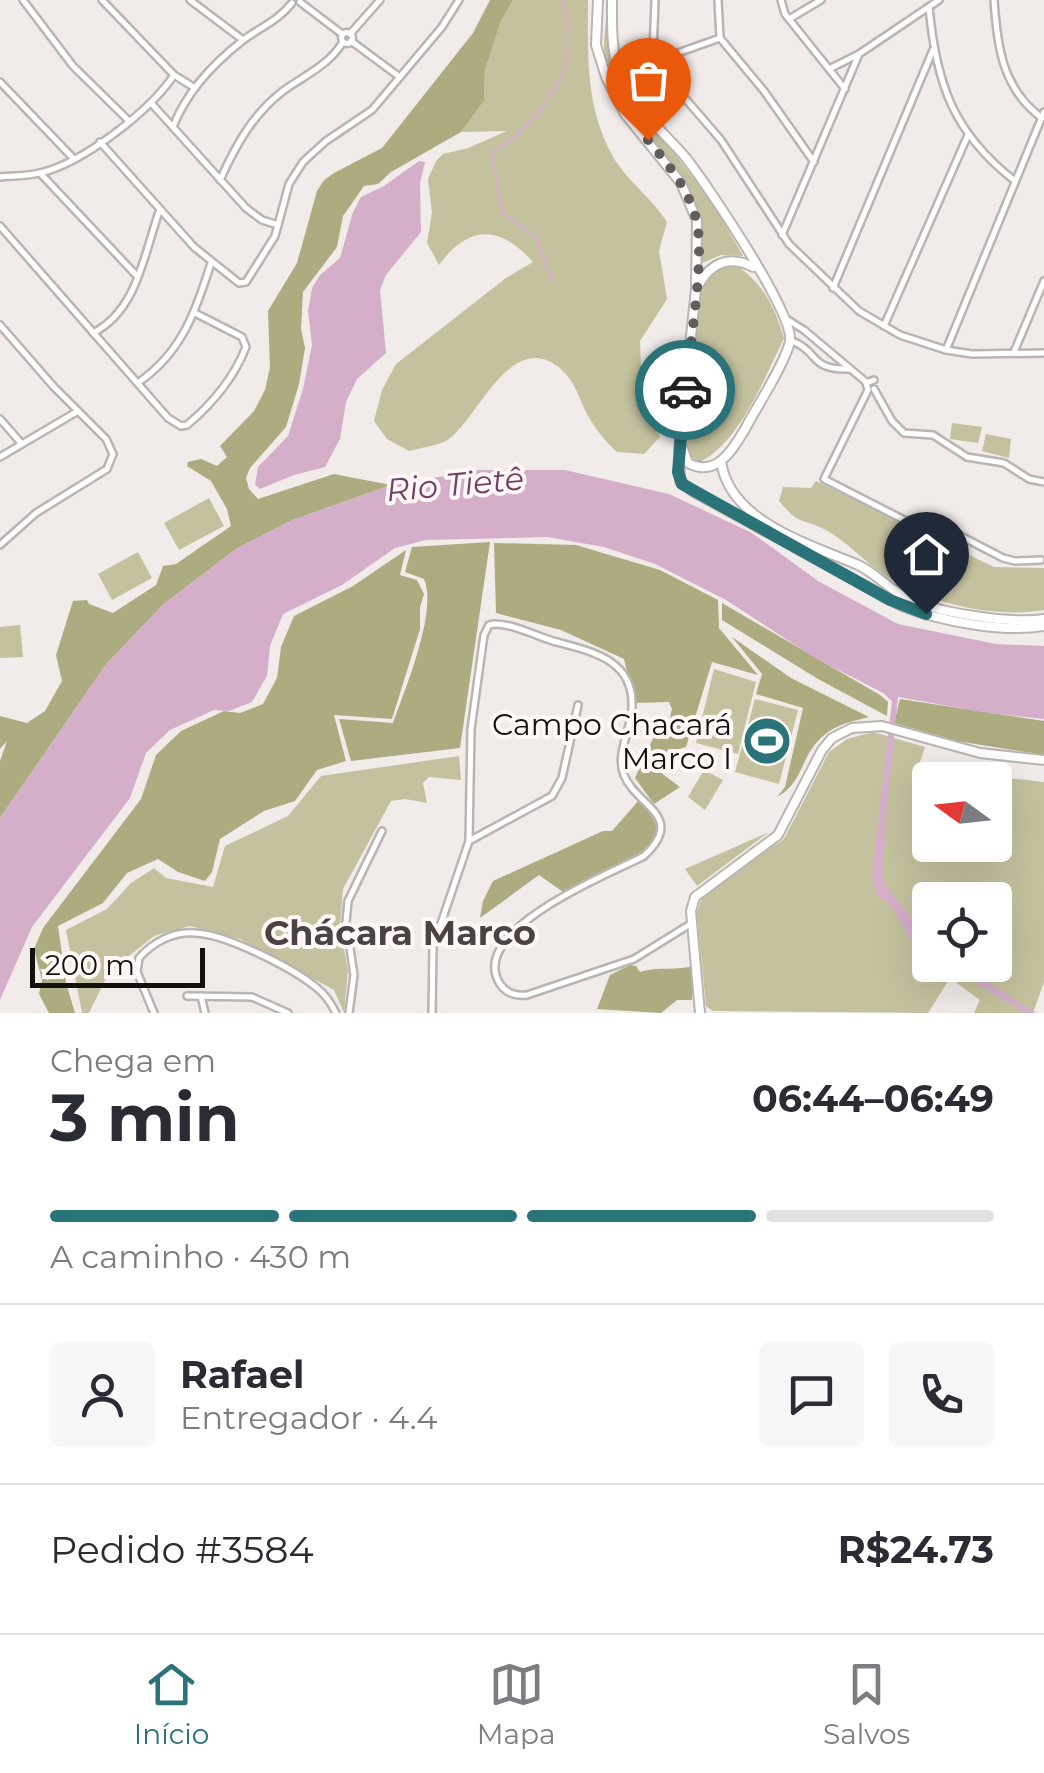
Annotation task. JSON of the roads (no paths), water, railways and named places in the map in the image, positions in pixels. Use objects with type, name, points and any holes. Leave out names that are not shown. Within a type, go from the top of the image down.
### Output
[{"type":"main road","points":[[598,0],[596,45],[613,93],[672,170],[698,229],[680,480],[687,488],[902,606],[1012,629],[1044,626]]},
{"type":"main road","points":[[612,0],[615,60],[629,93],[690,164],[788,320],[790,340],[732,452],[706,468],[692,465],[685,458],[681,440]]},
{"type":"main road","points":[[696,289],[708,270],[729,260],[752,265],[760,273]]},
{"type":"main road","points":[[721,460],[726,484],[755,514],[801,542],[860,566],[899,594],[920,604],[1005,620],[1044,619]]},
{"type":"main road","points":[[849,578],[860,566]]},
{"type":"main road","points":[[700,1013],[692,923],[697,892],[772,841],[832,738],[852,728],[882,726],[980,753],[1044,760]]},
{"type":"street","points":[[23,0],[73,66],[129,121]]},
{"type":"street","points":[[102,0],[174,75],[195,88]]},
{"type":"street","points":[[190,0],[243,40]]},
{"type":"street","points":[[220,180],[237,143],[255,117],[280,93],[322,67],[380,0]]},
{"type":"street","points":[[100,142],[211,263],[239,282],[246,282],[280,225],[289,184],[302,162],[326,141],[361,120],[430,42],[459,0]]},
{"type":"street","points":[[655,0],[655,61],[721,140],[782,235],[832,288],[884,326],[946,350],[972,354],[1044,352]]},
{"type":"street","points":[[718,0],[720,38],[764,91],[814,162]]},
{"type":"street","points":[[780,0],[789,19],[845,89]]},
{"type":"street","points":[[789,19],[821,0]]},
{"type":"street","points":[[829,69],[860,54],[938,0]]},
{"type":"street","points":[[946,350],[1043,117],[1022,100],[1007,74],[997,39],[994,0]]},
{"type":"street","points":[[173,127],[195,88],[243,40],[277,19],[296,1],[398,76]]},
{"type":"street","points":[[929,7],[940,80],[968,135],[1015,182]]},
{"type":"street","points":[[655,61],[720,38]]},
{"type":"street","points":[[832,288],[933,50]]},
{"type":"street","points":[[782,235],[860,54]]},
{"type":"street","points":[[922,74],[929,73],[940,80]]},
{"type":"street","points":[[0,178],[40,173],[73,158],[152,104],[174,75]]},
{"type":"street","points":[[0,82],[73,158]]},
{"type":"street","points":[[152,104],[254,215],[280,225]]},
{"type":"street","points":[[884,326],[968,135]]},
{"type":"street","points":[[40,173],[136,276]]},
{"type":"street","points":[[92,333],[107,326],[123,310],[160,209]]},
{"type":"street","points":[[0,226],[178,425],[187,425],[212,400],[236,368],[246,342],[195,313]]},
{"type":"street","points":[[138,382],[174,350],[195,313],[211,263]]},
{"type":"street","points":[[1014,353],[1044,281]]},
{"type":"street","points":[[788,320],[870,387],[904,432],[934,436],[966,457],[1004,463],[1029,479],[1044,482]]},
{"type":"street","points":[[0,325],[112,447],[110,465],[36,513],[0,545]]},
{"type":"street","points":[[802,345],[809,334]]},
{"type":"street","points":[[790,340],[802,345],[820,366],[850,369]]},
{"type":"street","points":[[870,387],[824,479],[908,522],[926,518],[1002,558],[1041,560]]},
{"type":"street","points":[[0,457],[78,411]]},
{"type":"street","points":[[0,420],[21,443]]},
{"type":"street","points":[[432,1013],[434,946],[469,841],[471,729],[484,635],[489,625],[501,624],[595,652],[621,671],[627,680],[632,710],[622,767],[627,781],[658,816],[660,829],[654,846],[644,856],[520,924],[495,959],[494,968],[502,987],[520,996],[634,959],[692,923]]},
{"type":"street","points":[[469,841],[547,801],[554,793],[562,778],[578,705]]},
{"type":"street","points":[[350,1013],[354,976],[347,934],[348,901],[382,831]]},
{"type":"street","points":[[154,1013],[137,972],[139,958],[159,941],[192,932],[228,942],[286,969],[318,989],[336,1013]]},
{"type":"street","points":[[188,996],[252,997],[288,1013]]},
{"type":"street","points":[[201,996],[205,1013]]},
{"type":"water","points":[[419,161],[425,162],[420,183],[421,232],[386,275],[380,290],[386,353],[357,379],[346,402],[340,439],[325,467],[260,489],[255,485],[258,467],[288,436],[303,389],[312,345],[308,311],[312,288],[320,275],[340,258],[361,197]]},
{"type":"water","name":"Rio Tietê","points":[[479,470],[565,470],[669,494],[752,533],[818,581],[898,624],[996,644],[1044,646],[1044,719],[898,697],[883,882],[912,919],[912,940],[891,906],[876,893],[872,875],[892,701],[883,693],[815,658],[726,600],[655,564],[604,547],[547,537],[426,540],[395,548],[342,585],[283,614],[270,646],[267,676],[252,702],[229,711],[214,710],[170,730],[146,753],[130,798],[32,927],[0,1000],[0,818],[107,663],[165,603],[236,549],[290,521],[391,485]]},
{"type":"water","points":[[974,982],[988,982],[1036,1013],[1025,1013]]},
{"type":"waterway","points":[[552,280],[536,238],[503,213],[491,152],[528,124],[558,83],[569,48],[563,0]]},
{"type":"place","name":"Campo Chacará Marco I","points":[[767,741]]},
{"type":"district","name":"Chácara Marco","points":[[400,932]]}]
